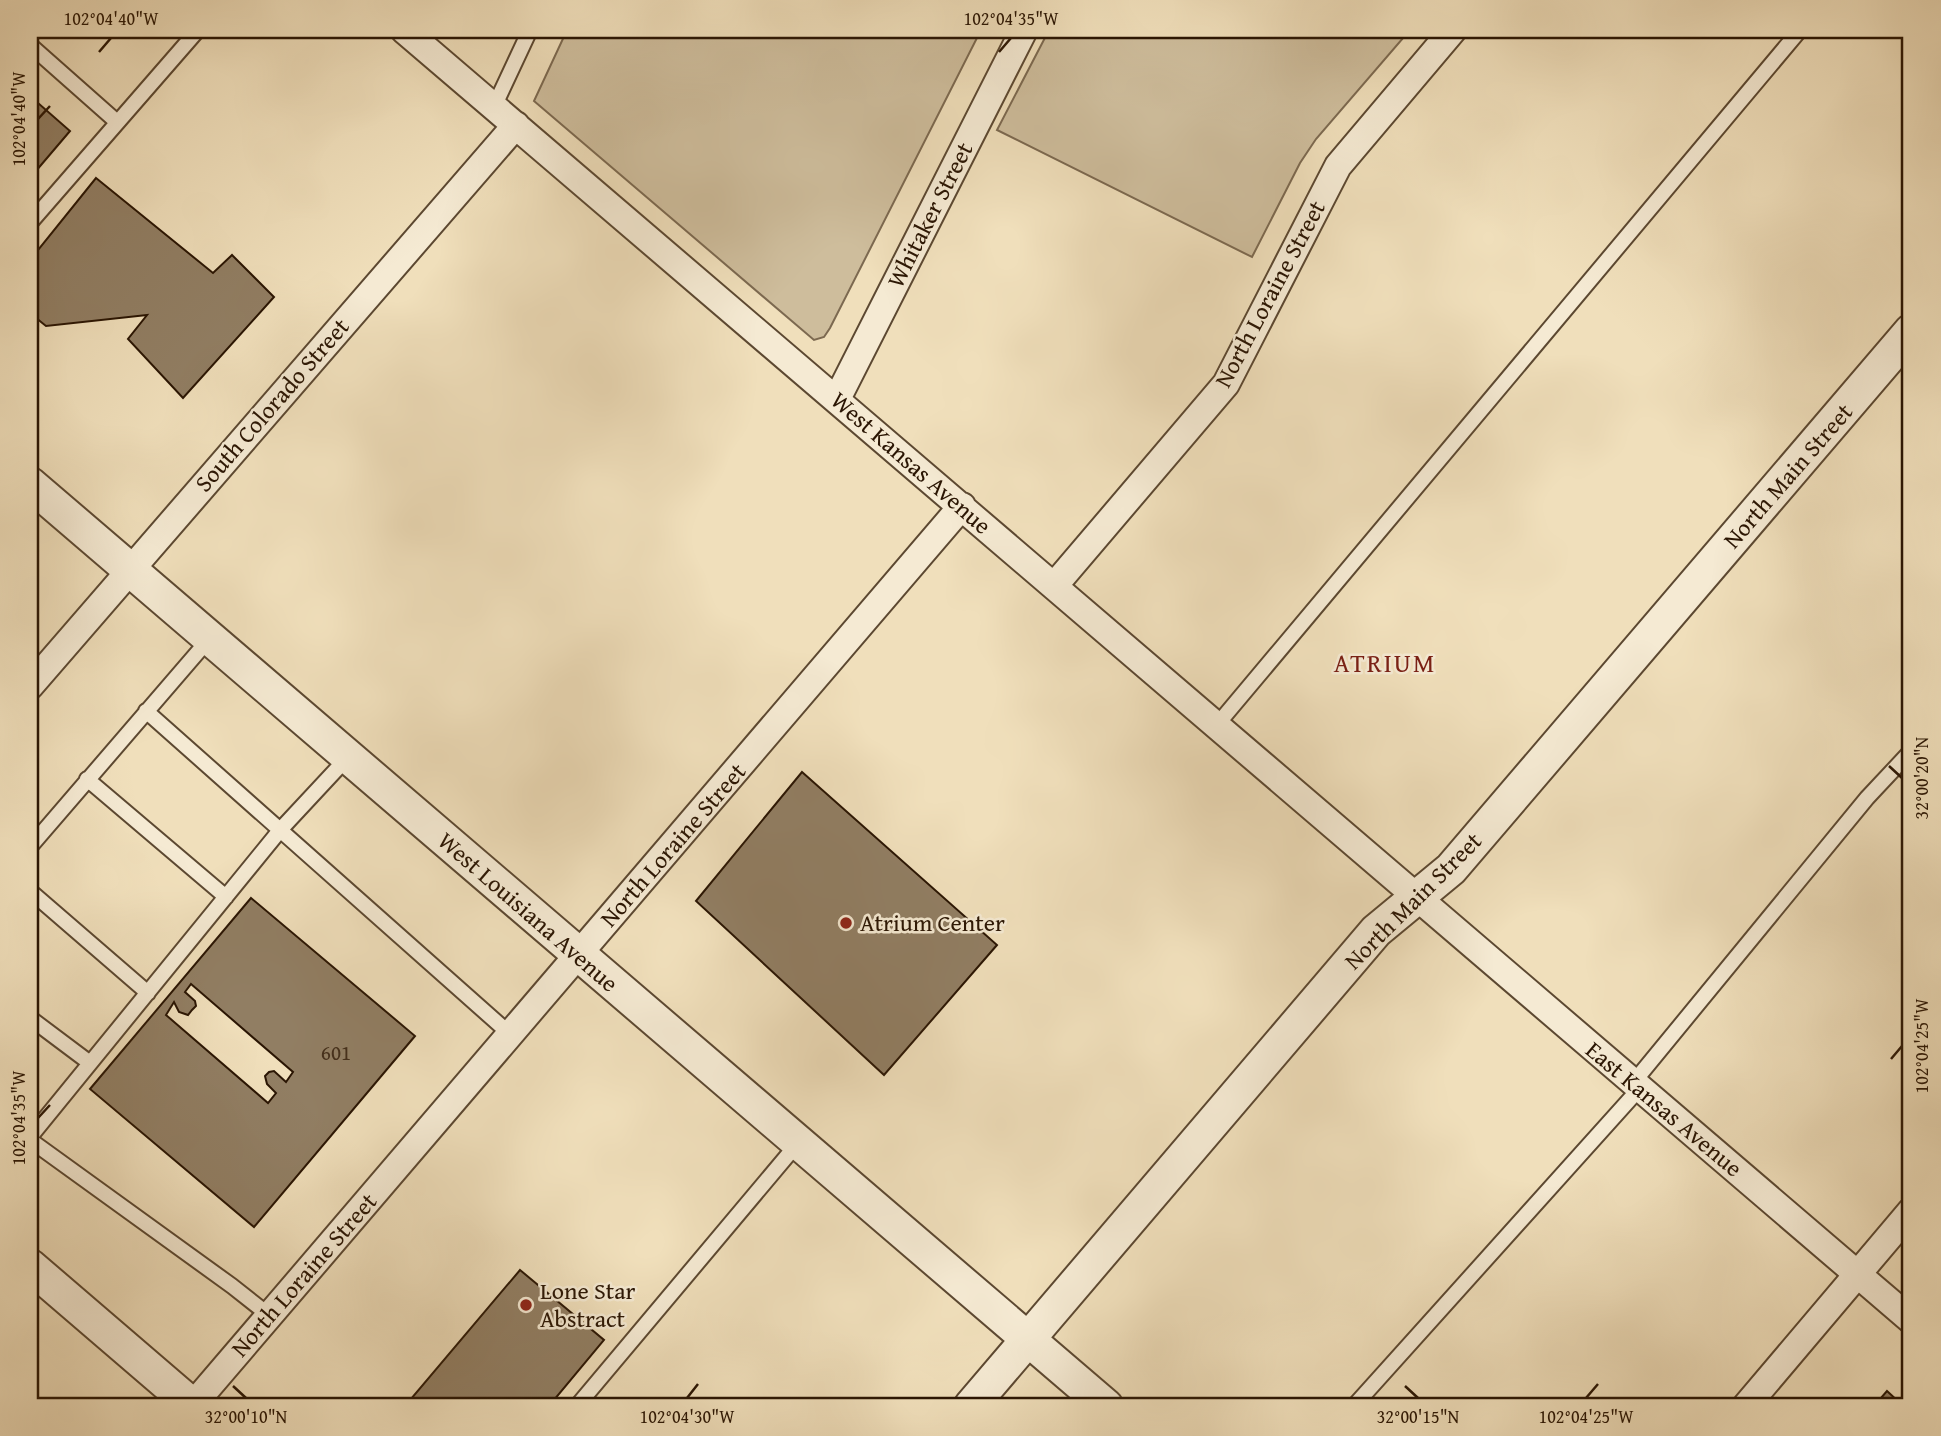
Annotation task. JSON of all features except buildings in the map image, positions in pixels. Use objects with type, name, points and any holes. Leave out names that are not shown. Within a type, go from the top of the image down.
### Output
[{"type":"street","name":"West Kansas Avenue","points":[[404,30],[1416,898]]},
{"type":"street","name":"Whitaker Street","points":[[837,399],[1024,30]]},
{"type":"street","name":"North Loraine Street","points":[[1054,586],[1226,384],[1338,166],[1452,30]]},
{"type":"street","name":"South Colorado Street","points":[[30,686],[516,125]]},
{"type":"street","name":"North Main Street","points":[[971,1406],[1376,931],[1451,869],[1911,331]]},
{"type":"street","name":"West Louisiana Avenue","points":[[30,484],[1106,1406]]},
{"type":"street","name":"North Loraine Street","points":[[192,1406],[962,506]]},
{"type":"street","name":"East Kansas Avenue","points":[[1416,898],[1911,1320]]},
{"type":"street","points":[[1746,1406],[1911,1211]]},
{"type":"street","points":[[30,1266],[192,1406]]},
{"type":"lane","points":[[33,214],[198,30]]},
{"type":"lane","points":[[494,107],[530,30]]},
{"type":"lane","points":[[1216,726],[1800,30]]},
{"type":"lane","points":[[30,45],[117,122]]},
{"type":"lane","points":[[30,847],[210,638]]},
{"type":"lane","points":[[146,710],[510,1034]]},
{"type":"lane","points":[[1354,1406],[1637,1086],[1867,798],[1911,751]]},
{"type":"lane","points":[[270,1315],[30,1139],[281,830],[348,757]]},
{"type":"lane","points":[[87,779],[226,897]]},
{"type":"lane","points":[[30,891],[148,993]]},
{"type":"lane","points":[[30,1018],[90,1063]]},
{"type":"lane","points":[[577,1406],[798,1143]]},
{"type":"shaded area","points":[[567,30],[981,30],[830,328],[824,337],[814,340],[534,101]]},
{"type":"shaded area","points":[[1049,30],[1410,30],[1316,139],[1300,163],[1252,257],[997,130]]},
{"type":"place","name":"Atrium Center","points":[[846,923]]},
{"type":"place","name":"Lone Star Abstract","points":[[526,1305]]},
{"type":"district","name":"ATRIUM","points":[[1385,663]]}]
